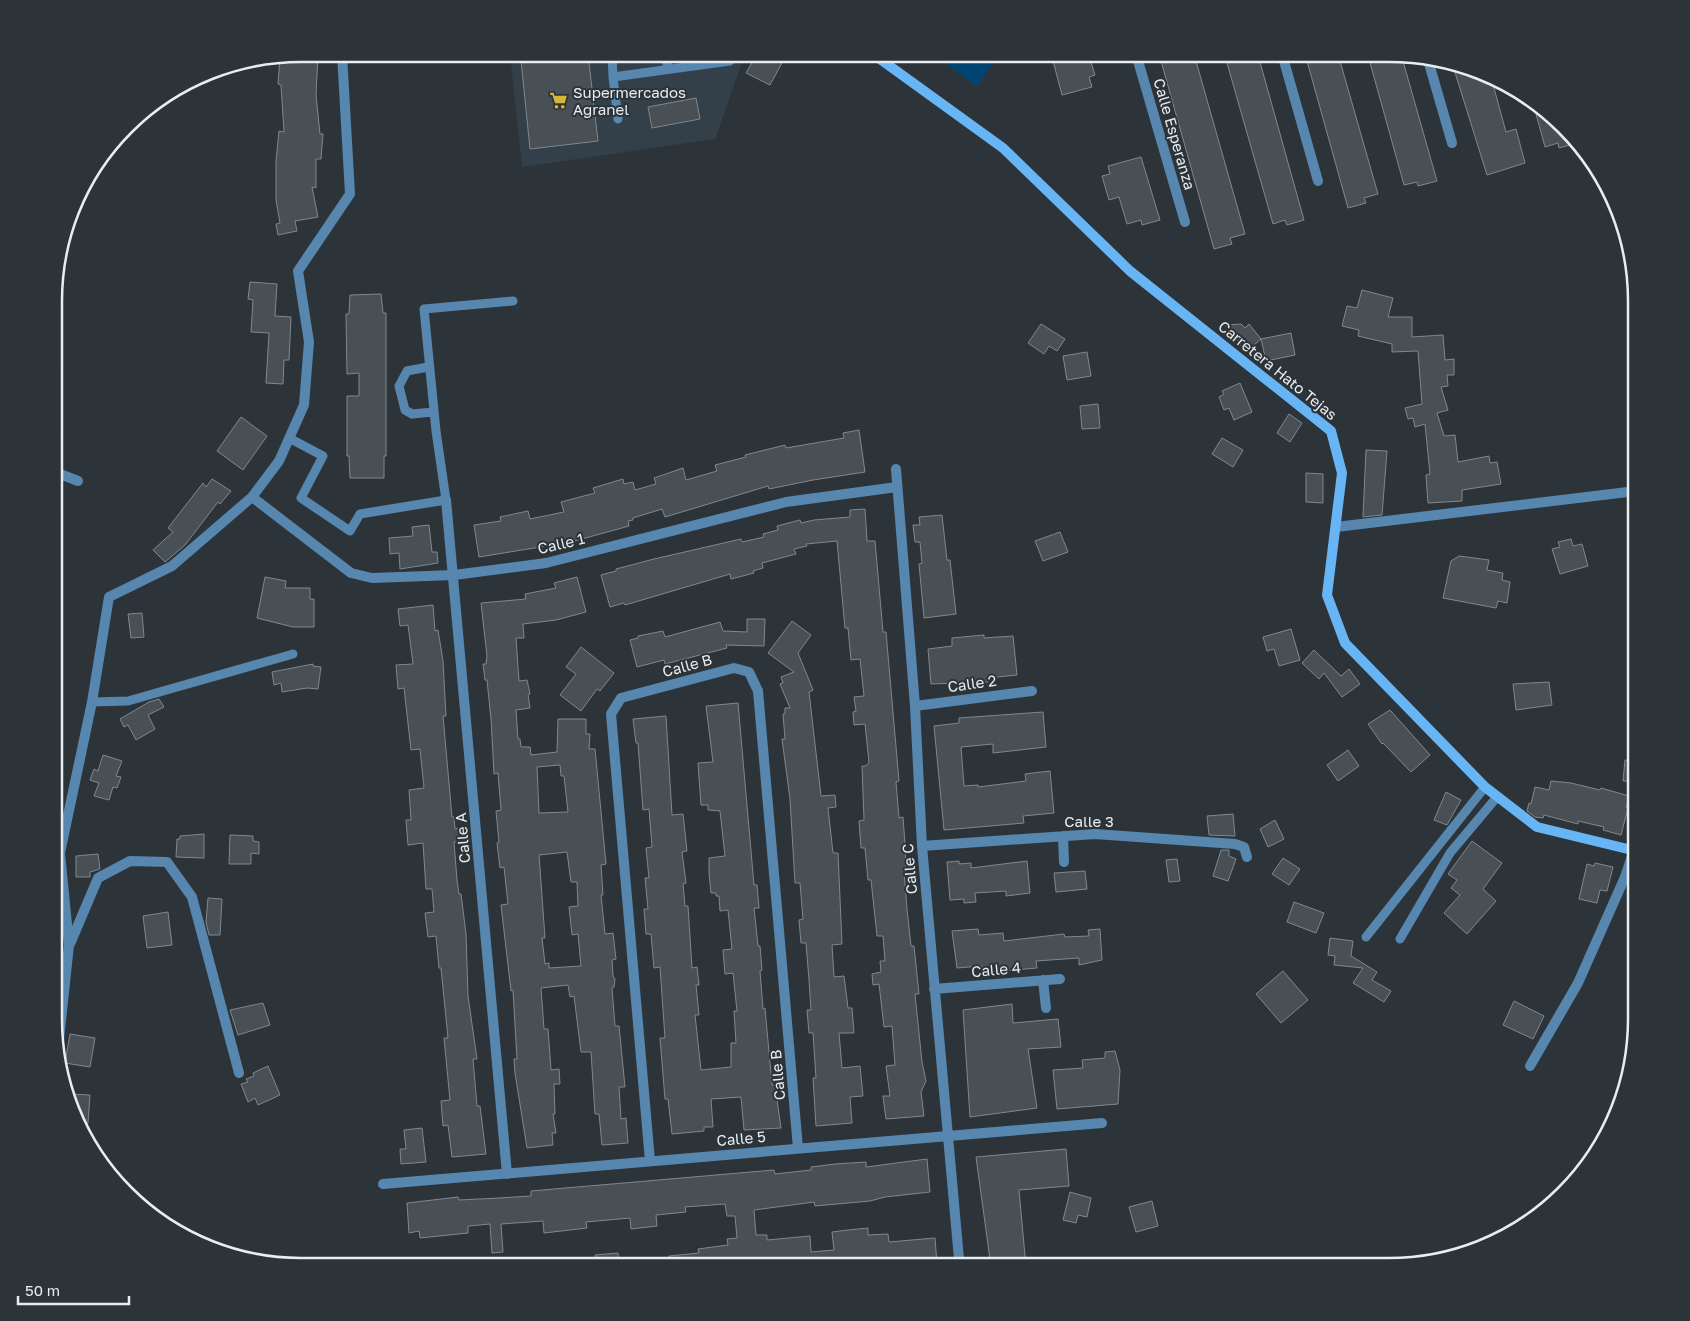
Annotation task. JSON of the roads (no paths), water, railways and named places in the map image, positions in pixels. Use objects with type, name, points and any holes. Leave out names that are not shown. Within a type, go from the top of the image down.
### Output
[{"type":"street","points":[[62,844],[92,702],[109,597],[172,566],[252,497],[279,461],[304,405],[309,342],[298,271],[350,194],[342,62]]},
{"type":"street","name":"Carretera Hato Tejas","points":[[891,62],[1003,148],[1130,271],[1331,431],[1342,472],[1327,595],[1345,643],[1485,787],[1537,827],[1628,848]]},
{"type":"street","name":"Calle Esperanza","points":[[1138,62],[1185,222]]},
{"type":"street","points":[[1284,62],[1318,181]]},
{"type":"street","points":[[1430,66],[1452,143]]},
{"type":"street","name":"Calle C","points":[[896,469],[916,706],[922,846],[959,1258]]},
{"type":"street","points":[[62,474],[78,481]]},
{"type":"street","name":"Calle 1","points":[[252,497],[351,572],[372,578],[454,575],[546,563],[786,502],[897,487]]},
{"type":"street","points":[[1336,527],[1628,491]]},
{"type":"street","name":"Calle A","points":[[446,500],[507,1174]]},
{"type":"street","name":"Calle B","points":[[650,1161],[611,714],[621,698],[734,668],[749,672],[758,691],[798,1148]]},
{"type":"street","name":"Calle 2","points":[[916,706],[1032,691]]},
{"type":"street","name":"Calle 3","points":[[922,846],[1095,834],[1235,844],[1244,847],[1247,857]]},
{"type":"street","points":[[1063,836],[1064,862]]},
{"type":"street","points":[[69,945],[98,878],[130,862],[167,862],[192,897],[239,1074]]},
{"type":"street","points":[[1530,1066],[1552,1032],[1578,983],[1608,920],[1628,868]]},
{"type":"street","points":[[62,873],[69,945],[62,1011]]},
{"type":"street","name":"Calle 4","points":[[934,989],[1060,978]]},
{"type":"street","points":[[1044,980],[1046,1008]]},
{"type":"street","name":"Calle 5","points":[[383,1184],[1102,1123]]},
{"type":"lane","points":[[612,62],[618,119]]},
{"type":"lane","points":[[667,62],[668,69]]},
{"type":"lane","points":[[613,77],[722,62]]},
{"type":"lane","points":[[289,438],[323,456],[301,498],[350,531],[360,514],[446,500],[433,412],[424,309],[513,301]]},
{"type":"lane","points":[[428,367],[407,371],[399,386],[405,410],[412,414],[433,412]]},
{"type":"lane","points":[[92,702],[128,701],[293,654]]},
{"type":"lane","points":[[1366,937],[1485,787]]},
{"type":"lane","points":[[1400,939],[1450,853],[1497,797]]},
{"type":"place","name":"Supermercados Agranel","points":[[559,101]]}]
